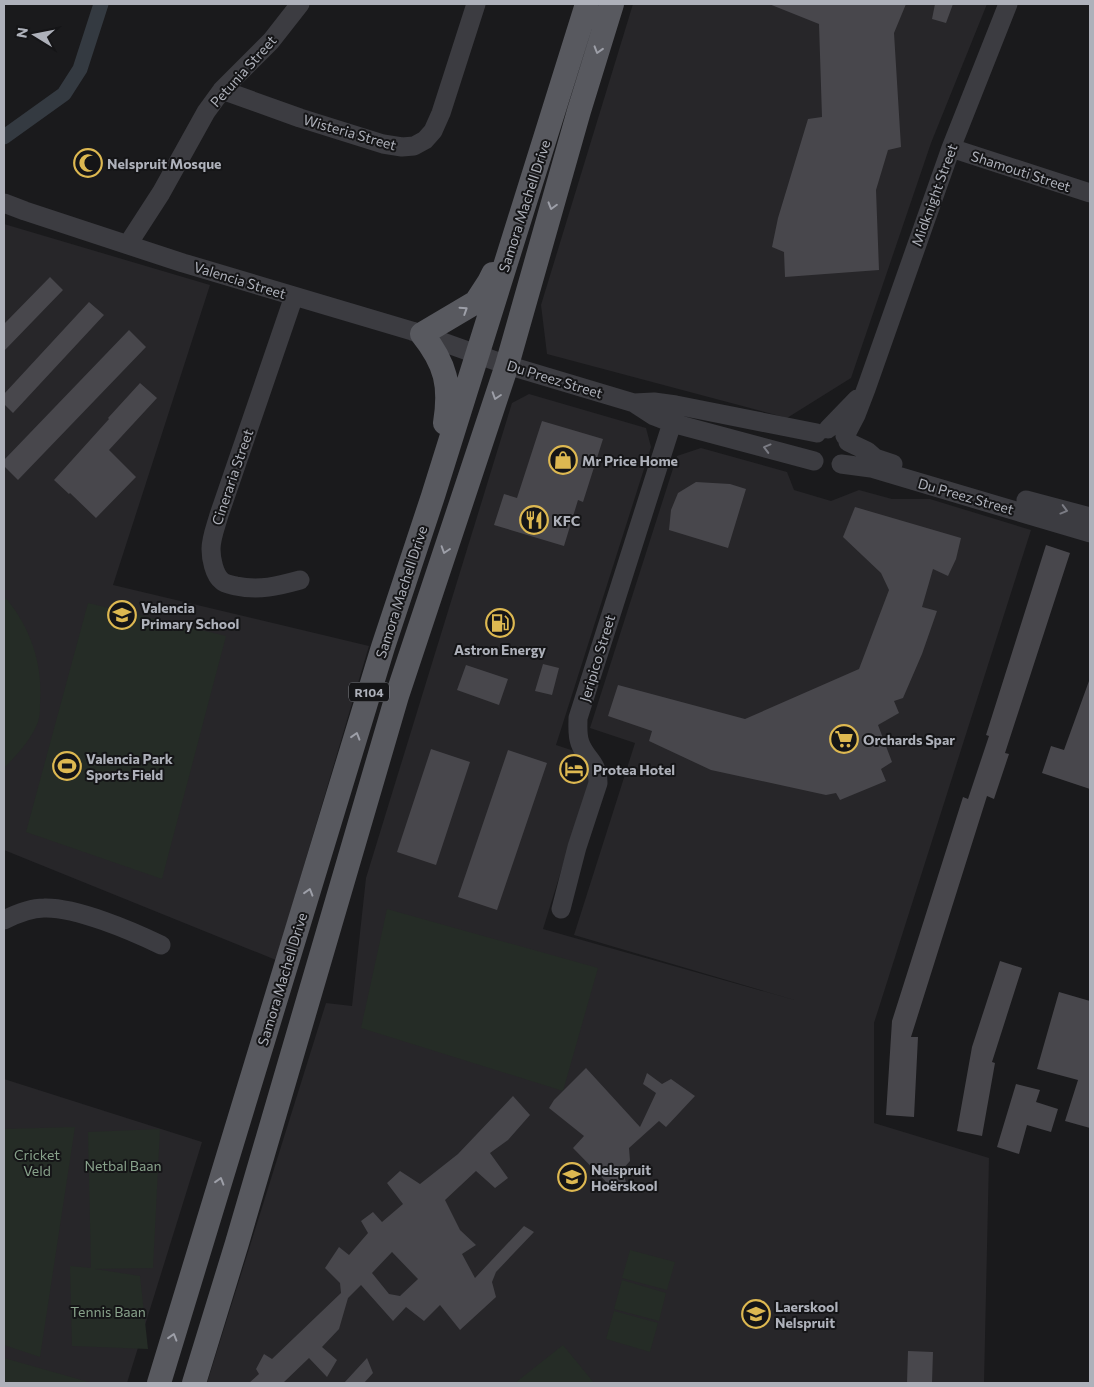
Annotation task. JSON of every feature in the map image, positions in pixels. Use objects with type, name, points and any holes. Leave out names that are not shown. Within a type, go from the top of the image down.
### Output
[{"type":"main road","name":"Samora Machell Drive","points":[[159,1383],[383,647],[433,496],[587,4]]},
{"type":"main road","name":"Samora Machell Drive","points":[[194,1383],[398,696],[506,365],[579,111],[612,4]]},
{"type":"main road","points":[[433,496],[448,400],[447,387],[440,365],[432,347],[422,334],[476,302],[489,282],[543,146]]},
{"type":"street","name":"Petunia Street","points":[[128,244],[161,193],[206,112],[222,90],[272,41],[300,4]]},
{"type":"street","name":"Wisteria Street","points":[[222,90],[300,118],[383,144],[402,147],[414,146],[425,140],[433,131],[441,113],[476,4]]},
{"type":"street","name":"Midknight Street","points":[[834,435],[856,415],[951,148],[1008,4]]},
{"type":"street","name":"Shamouti Street","points":[[951,148],[1090,193]]},
{"type":"street","name":"Valencia Street","points":[[4,203],[25,212],[422,334],[477,355]]},
{"type":"street","name":"Cineraria Street","points":[[294,296],[219,515],[211,550],[214,570],[221,581],[232,585],[250,589],[265,588],[300,580]]},
{"type":"street","name":"Du Preez Street","points":[[477,355],[634,403],[654,416],[672,423],[814,461]]},
{"type":"street","name":"Du Preez Street","points":[[634,403],[654,402],[676,405],[834,435],[867,451],[875,458],[949,480],[1090,517]]},
{"type":"street","name":"Jeripico Street","points":[[561,909],[577,847],[598,783],[598,773],[593,762],[580,744],[578,718],[672,423],[676,405]]},
{"type":"street","points":[[834,435],[848,454],[841,464],[836,467],[826,468],[814,461],[811,455],[810,443],[834,435]]},
{"type":"street","name":"Du Preez Street","points":[[841,464],[871,468],[1090,532]]},
{"type":"street","points":[[4,920],[18,913],[44,908],[73,912],[138,934],[161,945]]},
{"type":"shaded area","points":[[633,4],[987,4],[931,143],[851,378],[787,418],[547,354],[541,305]]},
{"type":"shaded area","name":"Valencia Primary School","points":[[4,224],[210,285],[113,585],[369,646],[276,960],[4,850]]},
{"type":"shaded area","points":[[529,394],[646,428],[651,447],[556,745],[574,751],[590,778],[543,929],[798,1001],[574,935],[635,743],[590,728],[677,456],[701,448],[787,472],[794,490],[831,501],[859,490],[892,499],[930,499],[1031,530],[874,1023],[874,1123],[989,1158],[984,1383],[207,1383],[326,1003],[352,1006],[366,878],[512,403]]},
{"type":"shaded area","points":[[4,1079],[202,1142],[127,1383],[4,1383]]},
{"type":"green space","points":[[4,596],[28,632],[37,659],[40,715],[32,735],[4,768]]},
{"type":"green space","points":[[88,603],[226,636],[162,879],[26,832]]},
{"type":"green space","points":[[387,909],[598,968],[563,1091],[361,1028]]},
{"type":"green space","name":"Cricket Veld","points":[[75,1127],[40,1357],[4,1345],[4,1129]]},
{"type":"green space","name":"Netbal Baan","points":[[160,1129],[153,1268],[95,1269],[140,1276],[148,1349],[72,1346],[70,1266],[91,1268],[88,1132]]},
{"type":"green space","points":[[630,1250],[675,1262],[667,1290],[622,1278]]},
{"type":"green space","points":[[622,1280],[666,1293],[659,1321],[614,1309]]},
{"type":"green space","points":[[614,1311],[658,1323],[650,1352],[606,1339]]},
{"type":"green space","points":[[563,1345],[594,1383],[515,1383]]},
{"type":"green space","points":[[4,1358],[92,1383],[4,1383]]},
{"type":"building","points":[[769,4],[906,4],[894,33],[901,147],[888,150],[876,190],[879,270],[785,277],[784,252],[772,247],[778,218],[808,119],[822,117],[819,24]]},
{"type":"building","points":[[935,4],[953,4],[946,23],[932,19]]},
{"type":"building","points":[[50,277],[63,290],[4,351],[4,324]]},
{"type":"building","points":[[89,302],[104,315],[13,413],[4,404],[4,394]]},
{"type":"building","points":[[129,330],[146,347],[18,480],[4,466],[4,460]]},
{"type":"building","points":[[140,383],[157,398],[109,450],[136,477],[96,518],[54,480]]},
{"type":"building","points":[[542,421],[603,439],[583,502],[578,500],[564,546],[494,525],[504,494],[517,498]]},
{"type":"building","points":[[696,482],[730,484],[746,489],[728,548],[669,530],[671,510],[678,493]]},
{"type":"building","points":[[855,507],[961,538],[956,559],[948,576],[933,569],[922,607],[937,611],[922,654],[903,698],[894,701],[899,713],[878,725],[892,762],[881,769],[886,781],[840,800],[836,793],[826,795],[711,770],[649,741],[652,731],[608,716],[618,685],[745,719],[859,669],[889,590],[881,573],[843,537]]},
{"type":"building","points":[[1046,545],[1070,553],[1005,753],[1009,754],[994,799],[987,796],[911,1037],[918,1037],[914,1117],[886,1115],[892,1021],[963,797],[968,799],[989,736],[986,735]]},
{"type":"building","points":[[543,664],[559,668],[552,695],[535,691]]},
{"type":"building","points":[[466,665],[508,679],[499,705],[457,690]]},
{"type":"building","points":[[1089,681],[1090,789],[1042,773],[1051,746],[1064,750]]},
{"type":"building","points":[[431,749],[470,762],[436,865],[397,852]]},
{"type":"building","points":[[508,750],[547,763],[497,910],[458,897]]},
{"type":"building","points":[[1000,961],[1022,968],[992,1062],[995,1063],[982,1136],[957,1131],[972,1047]]},
{"type":"building","points":[[1059,992],[1090,1001],[1090,1128],[1065,1121],[1078,1080],[1037,1069]]},
{"type":"building","points":[[586,1068],[640,1127],[656,1093],[643,1084],[647,1073],[662,1084],[671,1079],[695,1096],[666,1127],[659,1121],[629,1148],[630,1161],[622,1170],[626,1182],[616,1192],[573,1148],[584,1136],[549,1108],[554,1100]]},
{"type":"building","points":[[1016,1084],[1040,1090],[1036,1102],[1058,1109],[1051,1132],[1027,1125],[1019,1154],[997,1147]]},
{"type":"building","points":[[513,1096],[530,1115],[508,1140],[490,1153],[508,1178],[495,1188],[476,1171],[445,1200],[460,1230],[476,1245],[462,1254],[475,1278],[524,1226],[534,1232],[496,1272],[492,1282],[496,1297],[460,1330],[440,1305],[424,1321],[406,1307],[393,1321],[361,1285],[348,1298],[339,1329],[322,1347],[337,1360],[327,1377],[309,1358],[283,1383],[249,1383],[259,1374],[256,1369],[264,1354],[272,1359],[341,1293],[340,1283],[325,1268],[339,1247],[349,1255],[368,1233],[361,1221],[373,1212],[382,1222],[403,1204],[387,1183],[400,1171],[420,1184],[458,1154]],"holes":[[[392,1252],[418,1279],[400,1296],[389,1294],[372,1273]]]},
{"type":"building","points":[[908,1351],[933,1352],[932,1383],[907,1383]]},
{"type":"building","points":[[367,1358],[373,1373],[364,1383],[344,1383]]},
{"type":"waterway","points":[[4,137],[64,94],[80,69],[101,4]]},
{"type":"place","name":"Nelspruit Mosque","points":[[88,163]]},
{"type":"place","name":"Mr Price Home","points":[[563,460]]},
{"type":"place","name":"KFC","points":[[534,520]]},
{"type":"place","name":"Valencia Primary School","points":[[122,615]]},
{"type":"place","name":"Astron Energy","points":[[500,623]]},
{"type":"place","name":"Orchards Spar","points":[[844,739]]},
{"type":"place","name":"Valencia Park Sports Field","points":[[67,766]]},
{"type":"place","name":"Protea Hotel","points":[[574,769]]},
{"type":"place","name":"Nelspruit Hoërskool","points":[[572,1177]]},
{"type":"place","name":"Laerskool Nelspruit","points":[[756,1314]]},
{"type":"park label","name":"Tennis Baan","points":[[108,1311]]}]
